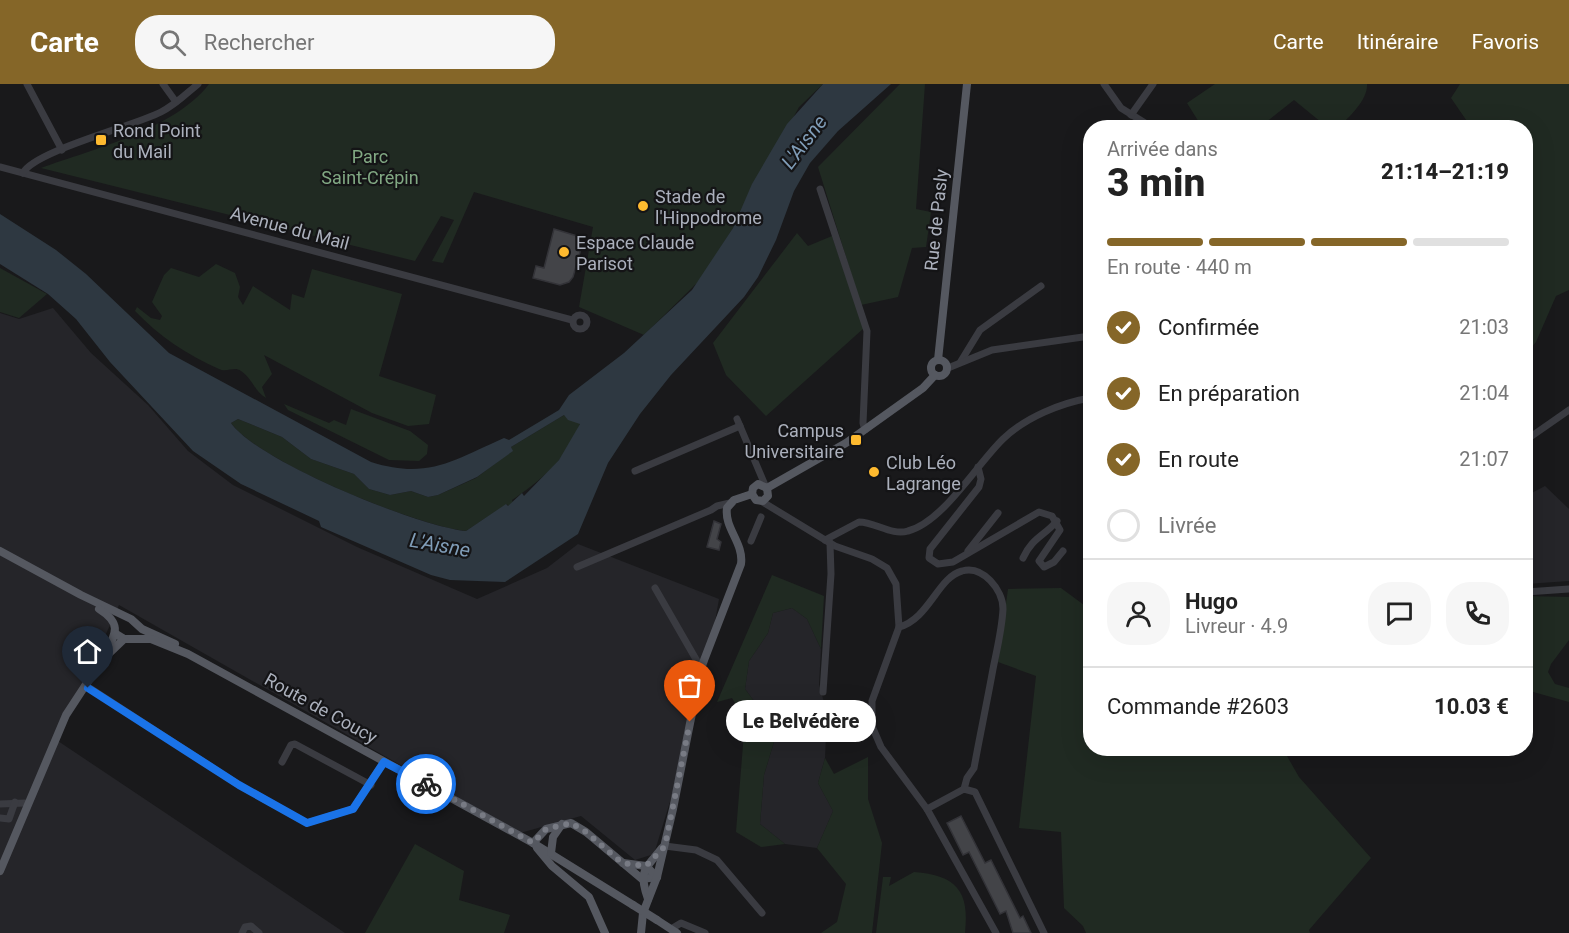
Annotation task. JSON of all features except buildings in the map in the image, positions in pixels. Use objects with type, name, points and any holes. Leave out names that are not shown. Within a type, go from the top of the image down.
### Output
[{"type":"main road","name":"Rue de Pasly","points":[[938,360],[967,84]]},
{"type":"main road","points":[[641,933],[643,913],[657,877],[665,846],[701,668],[741,564],[741,548],[726,515],[730,503],[752,494],[765,492],[865,430],[923,388],[935,375],[943,375],[948,368],[944,361],[938,360],[932,365],[935,375]]},
{"type":"main road","points":[[752,494],[755,486],[765,492]]},
{"type":"main road","points":[[0,551],[81,595],[105,612],[122,634]]},
{"type":"main road","name":"Route de Coucy","points":[[81,595],[165,638],[188,654],[551,853],[674,931]]},
{"type":"main road","points":[[122,634],[118,620],[125,617]]},
{"type":"main road","points":[[0,871],[21,806],[40,780],[52,743],[102,660],[122,634],[136,631],[135,624]]},
{"type":"main road","name":"Route de Coucy","points":[[122,634],[151,639],[188,654]]},
{"type":"main road","points":[[605,933],[589,897],[552,866],[533,843],[546,829],[562,824],[578,825],[642,879],[657,877]]},
{"type":"main road","points":[[551,853],[553,837],[562,824]]},
{"type":"main road","points":[[648,899],[642,879],[646,866],[665,846]]},
{"type":"main road","points":[[622,863],[646,866],[657,877]]},
{"type":"street","points":[[27,84],[62,150]]},
{"type":"street","points":[[164,84],[177,102]]},
{"type":"street","points":[[23,173],[28,165],[161,112],[198,84]]},
{"type":"street","points":[[1104,84],[1115,102],[1139,120]]},
{"type":"street","points":[[1131,115],[1153,84]]},
{"type":"street","name":"Avenue du Mail","points":[[0,167],[572,320]]},
{"type":"street","points":[[820,189],[867,331],[863,423],[865,430]]},
{"type":"street","points":[[961,361],[980,330],[1041,286]]},
{"type":"street","points":[[948,368],[992,350],[1083,337]]},
{"type":"street","points":[[828,542],[859,522],[898,532],[914,529],[935,516],[1005,437],[1042,414],[1070,402],[1083,399]]},
{"type":"street","points":[[1533,435],[1569,410]]},
{"type":"street","points":[[635,471],[738,422],[765,492],[778,511],[828,542],[872,559],[887,568],[896,584],[898,627],[872,701],[872,726],[881,747],[927,809],[996,933]]},
{"type":"street","points":[[978,467],[981,479],[979,487],[928,553],[929,558],[938,564],[953,562],[1039,512],[1057,521],[1060,530],[1039,561],[1044,567],[1054,562],[1063,551]]},
{"type":"street","points":[[577,567],[717,506],[730,503]]},
{"type":"street","points":[[711,510],[726,515]]},
{"type":"street","points":[[965,555],[998,513]]},
{"type":"street","points":[[751,541],[761,517]]},
{"type":"street","points":[[1023,558],[1030,543],[1048,531],[1057,521]]},
{"type":"street","points":[[823,692],[831,574],[828,542]]},
{"type":"street","points":[[898,627],[920,615],[952,574],[965,569],[980,573],[1000,591],[1003,608],[998,645],[974,768],[967,778],[964,789]]},
{"type":"street","points":[[655,588],[701,668]]},
{"type":"street","points":[[1533,592],[1569,589]]},
{"type":"street","points":[[85,685],[224,775],[307,823],[353,809],[371,785],[384,762]]},
{"type":"street","points":[[282,762],[291,745],[295,744],[371,785]]},
{"type":"street","points":[[927,809],[964,789],[975,792],[1044,933]]},
{"type":"street","points":[[0,804],[21,806]]},
{"type":"street","points":[[0,818],[9,819],[21,806]]},
{"type":"street","points":[[665,846],[708,854],[717,860],[762,913]]},
{"type":"street","points":[[674,931],[681,923],[705,933]]},
{"type":"street","points":[[242,933],[245,927],[251,926],[260,933]]},
{"type":"shaded area","points":[[53,308],[91,353],[148,405],[188,451],[233,485],[357,547],[477,599],[547,568],[578,544],[719,599],[701,700],[654,854],[635,860],[581,816],[520,833],[119,605],[58,741],[345,933],[0,933],[0,313],[19,319]]},
{"type":"shaded area","points":[[1545,486],[1569,509],[1569,581],[1533,584],[1533,492]]},
{"type":"shaded area","points":[[792,608],[807,619],[821,649],[819,684],[827,713],[825,758],[818,783],[833,811],[817,848],[785,844],[760,824],[764,775],[777,732],[745,689],[749,661],[768,633],[773,613]]},
{"type":"green space","name":"Parc Saint-Crépin","points":[[209,84],[823,84],[799,107],[733,228],[701,279],[644,335],[579,307],[593,227],[474,192],[443,263],[432,261],[454,220],[441,216],[415,261],[41,168],[132,136],[155,125],[194,100]]},
{"type":"green space","points":[[900,84],[925,84],[916,209],[931,212],[926,247],[912,248],[898,297],[861,305],[818,167]]},
{"type":"green space","points":[[1215,84],[1367,84],[1361,102],[1346,120],[1318,120],[1294,100],[1269,120],[1198,120],[1187,103]]},
{"type":"green space","points":[[1460,84],[1569,84],[1569,290],[1556,296],[1533,346],[1533,120],[1466,120],[1451,98]]},
{"type":"green space","points":[[797,233],[808,246],[832,236],[864,328],[766,416],[726,375],[713,343]]},
{"type":"green space","points":[[216,264],[235,273],[240,287],[238,297],[243,305],[253,286],[290,310],[292,294],[304,298],[312,269],[402,294],[379,376],[436,395],[429,424],[408,426],[372,413],[264,355],[272,374],[262,387],[266,398],[241,371],[222,370],[196,358],[164,337],[135,311],[137,307],[151,318],[160,320],[162,316],[152,302],[164,275],[171,268],[199,277]]},
{"type":"green space","points":[[0,268],[47,294],[19,318],[0,312]]},
{"type":"green space","points":[[284,404],[329,423],[334,420],[346,425],[351,409],[410,431],[428,445],[427,454],[419,461],[389,460],[288,410]]},
{"type":"green space","points":[[564,415],[580,423],[576,435],[562,457],[543,477],[512,500],[513,503],[508,506],[507,504],[466,531],[413,518],[341,490],[273,456],[247,439],[231,423],[238,419],[282,437],[311,459],[354,474],[369,489],[390,495],[411,491],[428,497],[438,495],[476,478],[512,451],[511,447]]},
{"type":"green space","points":[[772,575],[824,596],[821,649],[807,619],[792,608],[773,613],[768,633],[749,661],[745,689],[777,732],[764,775],[760,824],[785,844],[761,847],[736,832],[745,720],[732,698],[717,702]]},
{"type":"green space","points":[[1061,588],[1083,604],[1083,756],[1287,756],[1299,777],[1371,858],[1309,930],[1310,933],[1086,933],[1083,926],[1064,908],[1061,832],[1019,828],[1036,676],[998,662],[1008,589]]},
{"type":"green space","points":[[1533,596],[1569,597],[1569,640],[1551,664],[1548,672],[1555,684],[1569,688],[1569,702],[1533,692]]},
{"type":"green space","points":[[868,757],[868,799],[882,843],[872,933],[821,933],[837,922],[846,884],[817,848],[833,811],[818,783],[825,758],[834,774]]},
{"type":"green space","points":[[415,844],[464,871],[459,900],[510,915],[504,933],[365,933]]},
{"type":"green space","points":[[914,872],[940,877],[957,888],[965,906],[965,933],[876,933],[883,877],[891,877],[889,886]]},
{"type":"water","name":"L'Aisne","points":[[823,84],[891,84],[838,131],[810,163],[794,191],[776,240],[758,277],[744,297],[671,375],[640,414],[608,463],[578,534],[505,582],[450,580],[431,575],[321,527],[319,521],[241,484],[193,451],[110,362],[76,319],[48,294],[0,264],[0,214],[56,250],[86,274],[169,353],[371,462],[409,469],[425,468],[455,460],[504,438],[509,440],[559,410],[569,395],[624,353],[692,290],[733,228],[752,184],[787,124]],"holes":[[[564,415],[568,420],[580,424],[559,460],[524,496],[522,493],[508,506],[506,504],[466,531],[413,518],[304,473],[247,438],[231,423],[238,419],[282,437],[311,459],[354,474],[369,489],[390,495],[411,491],[428,497],[438,495],[477,477],[513,451],[511,447]]]},
{"type":"way so far","points":[[426,784],[533,843],[539,834],[553,825],[571,823],[578,825],[622,863],[646,866],[665,846],[690,722]]},
{"type":"place","name":"Rond Point du Mail","points":[[101,140]]},
{"type":"place","name":"Stade de l'Hippodrome","points":[[643,206]]},
{"type":"place","name":"Espace Claude Parisot","points":[[564,252]]},
{"type":"place","name":"Campus Universitaire","points":[[856,440]]},
{"type":"place","name":"Club Léo Lagrange","points":[[874,472]]},
{"type":"place","name":"Le Belvédère","points":[[690,722]]},
{"type":"route","points":[[88,688],[239,785],[307,823],[353,809],[371,785],[384,762],[426,784]]}]
